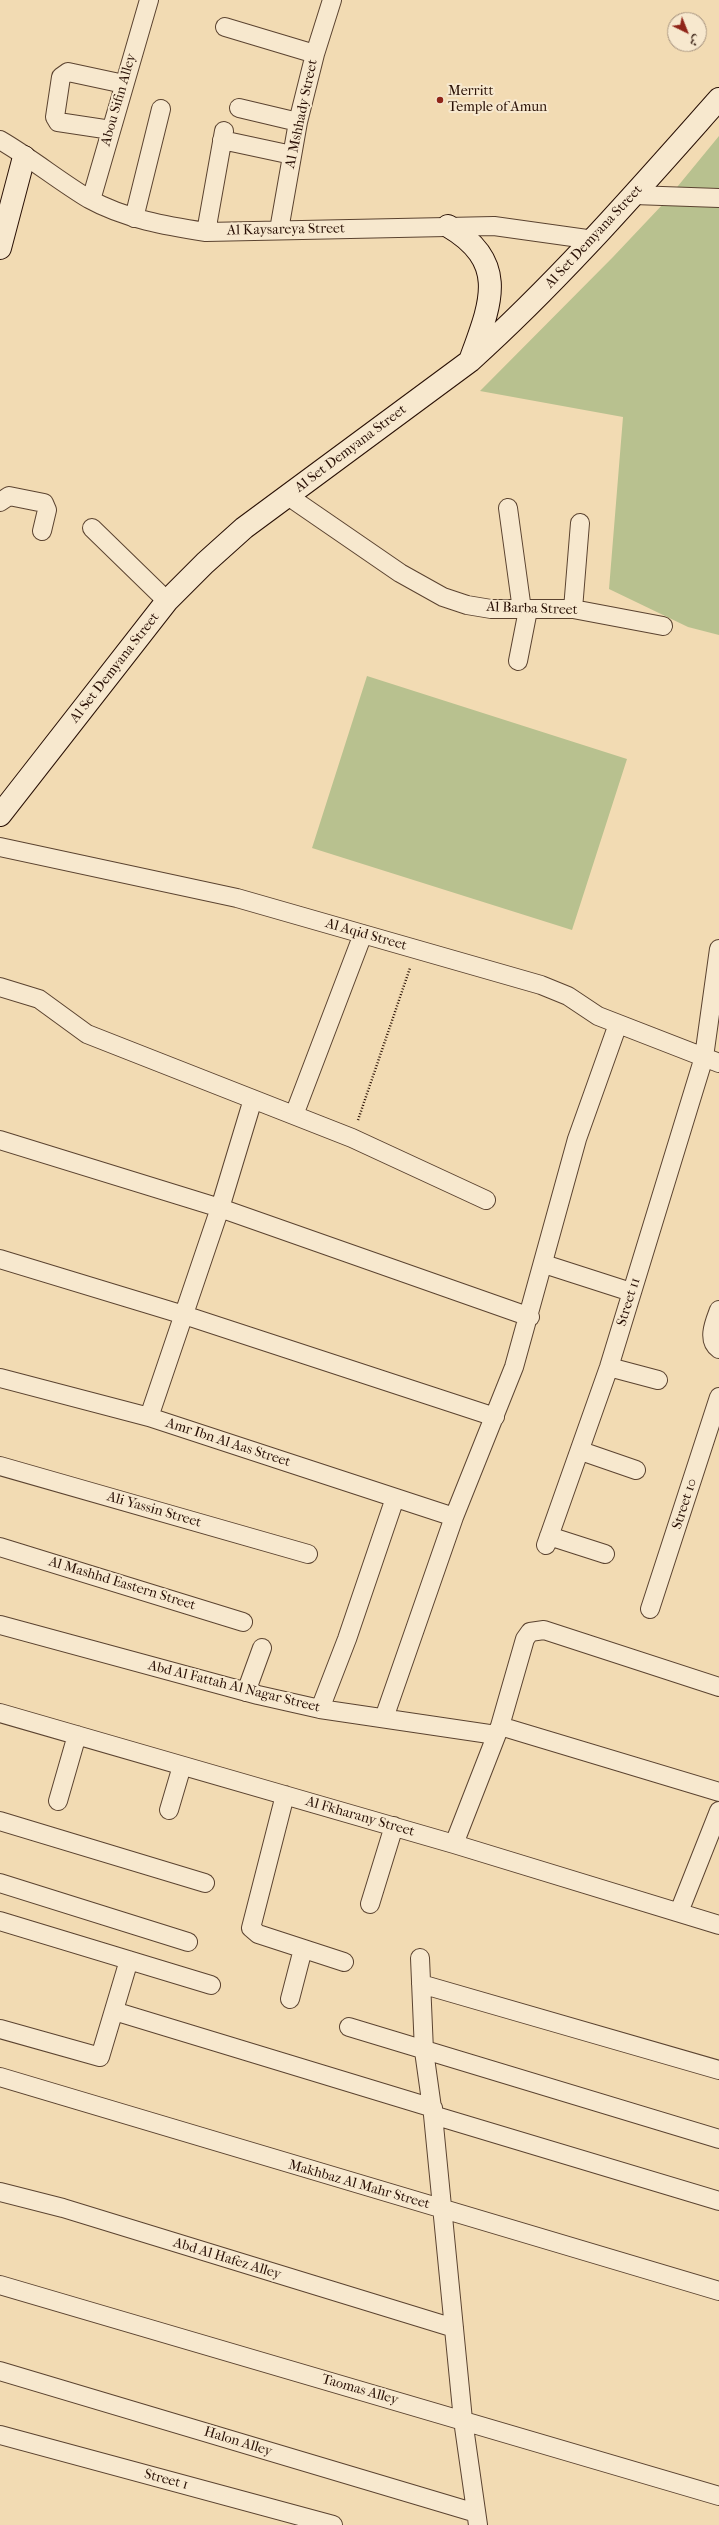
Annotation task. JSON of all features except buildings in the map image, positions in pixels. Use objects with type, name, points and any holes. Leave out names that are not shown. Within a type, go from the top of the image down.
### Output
[{"type":"street","name":"Abou Sifin Alley","points":[[91,200],[149,0]]},
{"type":"street","name":"Al Mshhady Street","points":[[279,230],[298,122],[315,54],[332,0]]},
{"type":"street","points":[[225,27],[315,54]]},
{"type":"street","points":[[111,130],[58,122],[55,117],[61,77],[68,72],[124,84]]},
{"type":"street","name":"Al Set Demyana Street","points":[[0,815],[167,601],[204,563],[244,528],[470,361],[533,302],[594,240],[719,99]]},
{"type":"street","points":[[239,108],[298,122]]},
{"type":"street","points":[[134,218],[161,109]]},
{"type":"street","points":[[206,232],[223,136],[292,155]]},
{"type":"street","name":"Al Kaysareya Street","points":[[0,140],[91,200],[134,218],[170,227],[206,232],[494,226],[594,240]]},
{"type":"street","points":[[1,241],[24,157]]},
{"type":"street","points":[[634,195],[719,198]]},
{"type":"street","points":[[448,226],[463,235],[476,248],[485,264],[490,281],[490,299],[470,361]]},
{"type":"street","points":[[0,502],[9,496],[44,503],[47,510],[42,531]]},
{"type":"street","name":"Al Barba Street","points":[[288,496],[421,586],[467,605],[525,610],[573,609],[663,626]]},
{"type":"street","points":[[508,508],[525,610],[518,661]]},
{"type":"street","points":[[573,609],[580,523]]},
{"type":"street","points":[[92,528],[167,601]]},
{"type":"street","name":"Al Aqid Street","points":[[0,847],[237,898],[554,989],[598,1016],[712,1060]]},
{"type":"street","points":[[294,1115],[363,934]]},
{"type":"street","name":"Street 11","points":[[605,1554],[547,1541],[581,1451],[632,1292],[712,1060],[719,949]]},
{"type":"street","points":[[0,987],[39,999],[88,1034],[352,1138],[486,1200]]},
{"type":"street","points":[[384,1718],[454,1516],[514,1368],[530,1317],[577,1139],[618,1024]]},
{"type":"street","points":[[149,1417],[220,1208],[253,1099]]},
{"type":"street","points":[[0,1140],[220,1208],[530,1317]]},
{"type":"street","points":[[0,1259],[184,1315],[495,1417]]},
{"type":"street","points":[[544,1264],[632,1292]]},
{"type":"street","points":[[719,1310],[712,1333],[712,1340],[719,1349]]},
{"type":"street","points":[[609,1367],[658,1380]]},
{"type":"street","name":"Amr Ibn Al Aas Street","points":[[0,1378],[149,1417],[454,1516]]},
{"type":"street","name":"Street 10","points":[[650,1610],[719,1397]]},
{"type":"street","points":[[581,1451],[636,1470]]},
{"type":"street","name":"Ali Yassin Street","points":[[0,1466],[308,1554]]},
{"type":"street","points":[[320,1709],[347,1639],[395,1498]]},
{"type":"street","name":"Al Mashhd Eastern Street","points":[[0,1547],[243,1622]]},
{"type":"street","name":"Abd Al Fattah Al Nagar Street","points":[[0,1625],[246,1692],[320,1709],[498,1731],[719,1792]]},
{"type":"street","points":[[454,1844],[498,1731],[525,1639],[530,1632],[544,1630],[719,1687]]},
{"type":"street","points":[[246,1692],[262,1648]]},
{"type":"street","name":"Al Fkharany Street","points":[[0,1713],[394,1826],[719,1925]]},
{"type":"street","points":[[58,1801],[77,1735]]},
{"type":"street","points":[[169,1810],[182,1766]]},
{"type":"street","points":[[285,1795],[251,1928],[258,1934],[344,1962]]},
{"type":"street","points":[[679,1912],[719,1811]]},
{"type":"street","points":[[0,1821],[205,1883]]},
{"type":"street","points":[[370,1904],[394,1826]]},
{"type":"street","points":[[0,1883],[188,1942]]},
{"type":"street","points":[[0,1921],[211,1985]]},
{"type":"street","points":[[290,1999],[303,1949]]},
{"type":"street","points":[[420,1958],[424,2051],[433,2112],[463,2420],[477,2519]]},
{"type":"street","points":[[0,2029],[97,2058],[100,2057],[129,1960]]},
{"type":"street","points":[[421,1984],[719,2070]]},
{"type":"street","points":[[114,2011],[433,2112],[719,2200]]},
{"type":"street","points":[[349,2027],[719,2140]]},
{"type":"street","name":"Makhbaz Al Mahr Street","points":[[0,2077],[719,2291]]},
{"type":"street","name":"Abd Al Hafez Alley","points":[[0,2192],[63,2208],[454,2328]]},
{"type":"street","name":"Taomas Alley","points":[[0,2286],[719,2496]]},
{"type":"street","name":"Halon Alley","points":[[0,2371],[477,2519]]},
{"type":"street","name":"Street 1","points":[[0,2434],[333,2525]]},
{"type":"path","points":[[352,1138],[416,950]]},
{"type":"green space","points":[[719,136],[719,635],[688,627],[609,589],[623,417],[480,391],[613,257],[664,203]]},
{"type":"green space","points":[[367,676],[627,759],[572,930],[312,848]]},
{"type":"place","name":"Merritt Temple of Amun","points":[[440,100]]}]
